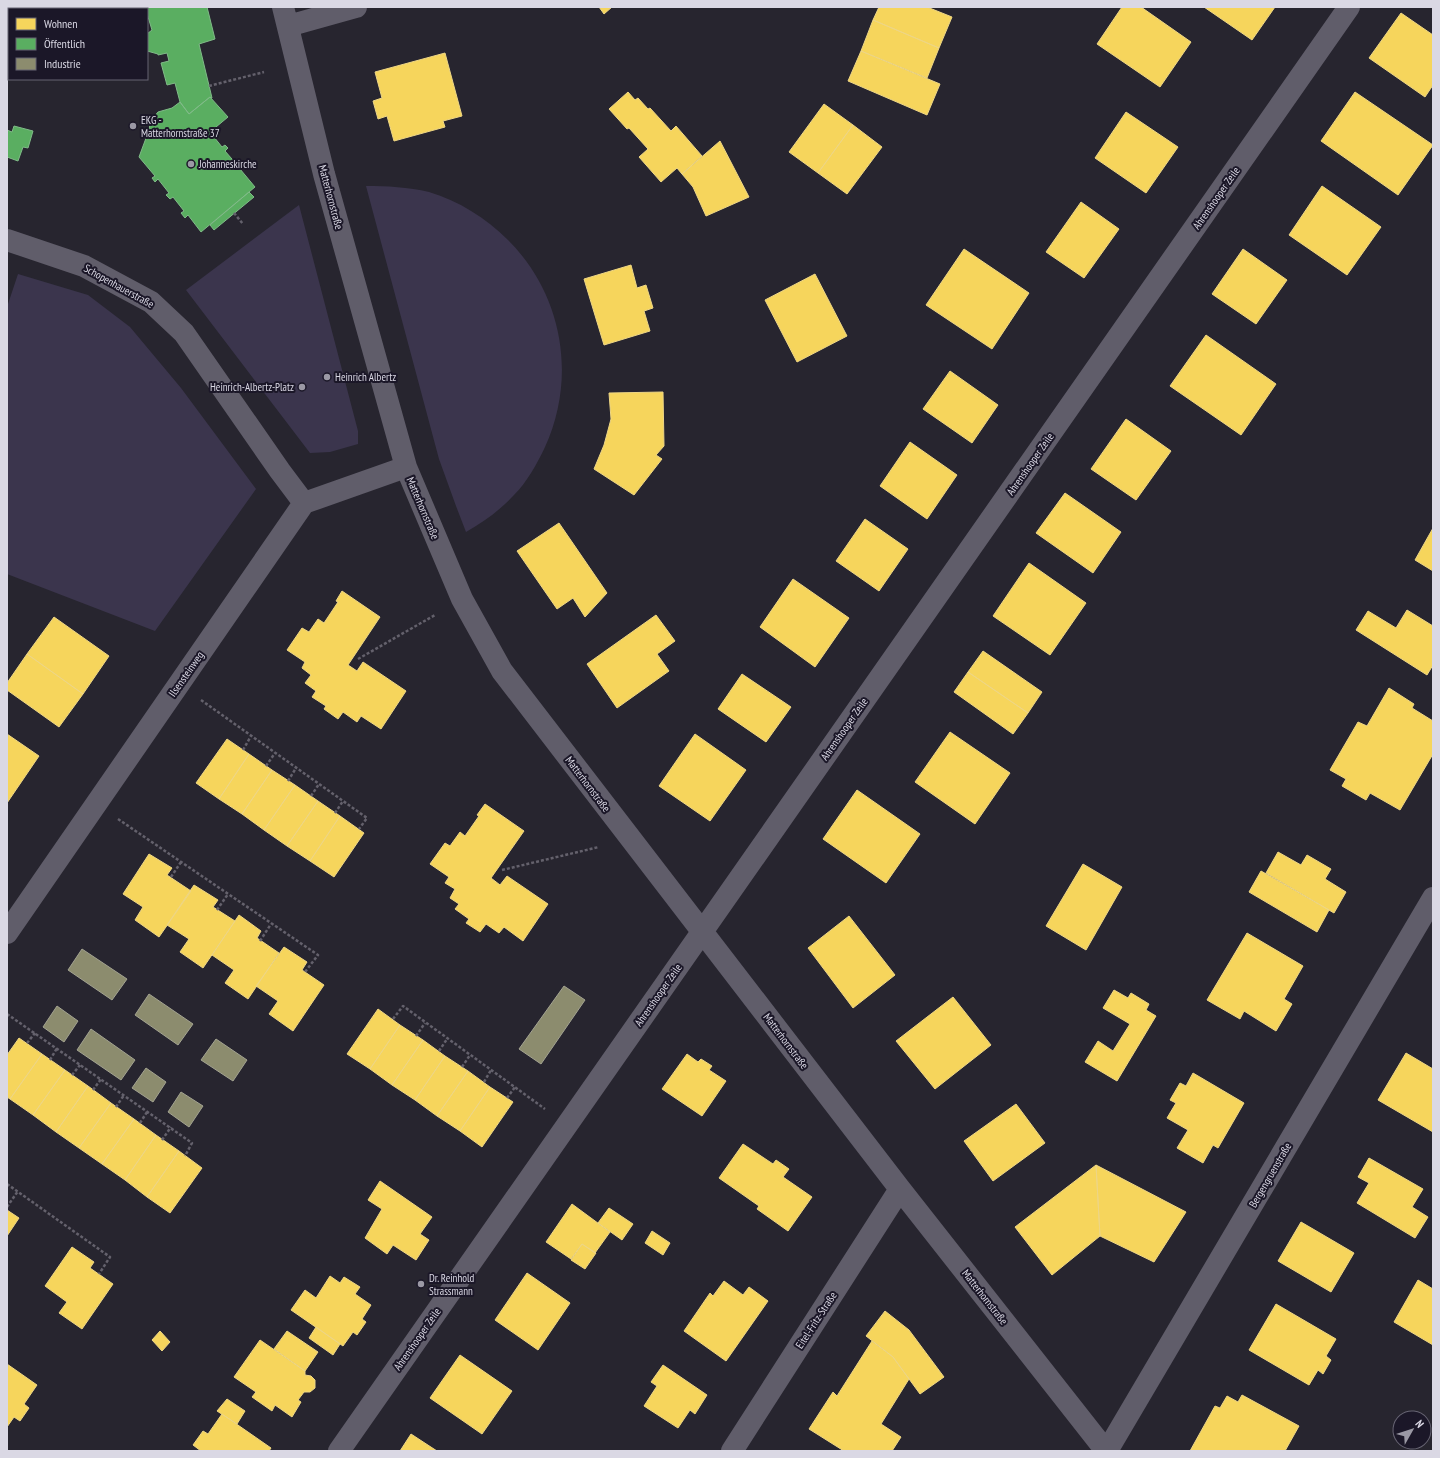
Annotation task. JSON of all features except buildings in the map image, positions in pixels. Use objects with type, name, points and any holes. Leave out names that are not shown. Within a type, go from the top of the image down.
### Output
[{"type":"street","points":[[286,16],[356,7]]},
{"type":"street","name":"Ahrenshooper Zeile","points":[[338,1451],[1349,7]]},
{"type":"street","name":"Matterhornstraße","points":[[286,16],[324,174],[406,467],[462,599],[502,671],[900,1189],[1106,1451]]},
{"type":"street","name":"Schopenhauerstraße","points":[[7,240],[84,266],[151,302],[184,334],[304,503]]},
{"type":"street","points":[[304,503],[406,467]]},
{"type":"street","name":"Ilsensteinweg","points":[[7,933],[304,503]]},
{"type":"street","name":"Bergengruenstraße","points":[[1106,1451],[1433,898]]},
{"type":"street","name":"Eitel-Fritz-Straße","points":[[732,1451],[900,1189]]},
{"type":"path","points":[[209,86],[264,72]]},
{"type":"path","points":[[234,213],[244,224]]},
{"type":"path","points":[[358,659],[435,616]]},
{"type":"path","points":[[199,699],[367,818],[359,829]]},
{"type":"path","points":[[243,750],[252,736]]},
{"type":"path","points":[[266,766],[275,753]]},
{"type":"path","points":[[288,780],[296,768]]},
{"type":"path","points":[[311,796],[319,784]]},
{"type":"path","points":[[335,813],[343,801]]},
{"type":"path","points":[[116,818],[318,955],[305,972]]},
{"type":"path","points":[[502,870],[598,847]]},
{"type":"path","points":[[171,878],[181,862]]},
{"type":"path","points":[[217,910],[228,894]]},
{"type":"path","points":[[260,940],[271,924]]},
{"type":"path","points":[[393,1020],[403,1006],[546,1109]]},
{"type":"path","points":[[7,1014],[192,1143],[186,1156]]},
{"type":"path","points":[[416,1036],[425,1023]]},
{"type":"path","points":[[28,1043],[35,1033]]},
{"type":"path","points":[[439,1051],[447,1039]]},
{"type":"path","points":[[50,1060],[57,1048]]},
{"type":"path","points":[[462,1067],[470,1055]]},
{"type":"path","points":[[72,1075],[80,1065]]},
{"type":"path","points":[[484,1082],[491,1070]]},
{"type":"path","points":[[94,1090],[101,1079]]},
{"type":"path","points":[[507,1098],[514,1087]]},
{"type":"path","points":[[116,1106],[124,1095]]},
{"type":"path","points":[[140,1123],[147,1112]]},
{"type":"path","points":[[162,1140],[170,1127]]},
{"type":"path","points":[[7,1184],[110,1257],[98,1274]]},
{"type":"path","points":[[7,1206],[18,1191]]},
{"type":"shaded area","points":[[366,186],[398,187],[429,192],[451,200],[472,211],[500,232],[527,262],[541,286],[552,311],[559,338],[562,365],[560,393],[555,420],[545,447],[539,460],[514,495],[492,515],[466,532],[439,459]]},
{"type":"shaded area","points":[[299,205],[358,431],[358,444],[330,452],[310,453],[186,290]]},
{"type":"shaded area","points":[[18,274],[88,295],[130,327],[181,388],[256,489],[155,631],[7,574],[7,307]]},
{"type":"place","name":"EKG - Matterhornstraße 37","points":[[133,126]]},
{"type":"place","name":"Johanneskirche","points":[[191,164]]},
{"type":"place","name":"Heinrich Albertz","points":[[327,377]]},
{"type":"place","name":"Heinrich-Albertz-Platz","points":[[302,387]]},
{"type":"place","name":"Dr. Reinhold Strassmann","points":[[421,1284]]}]
